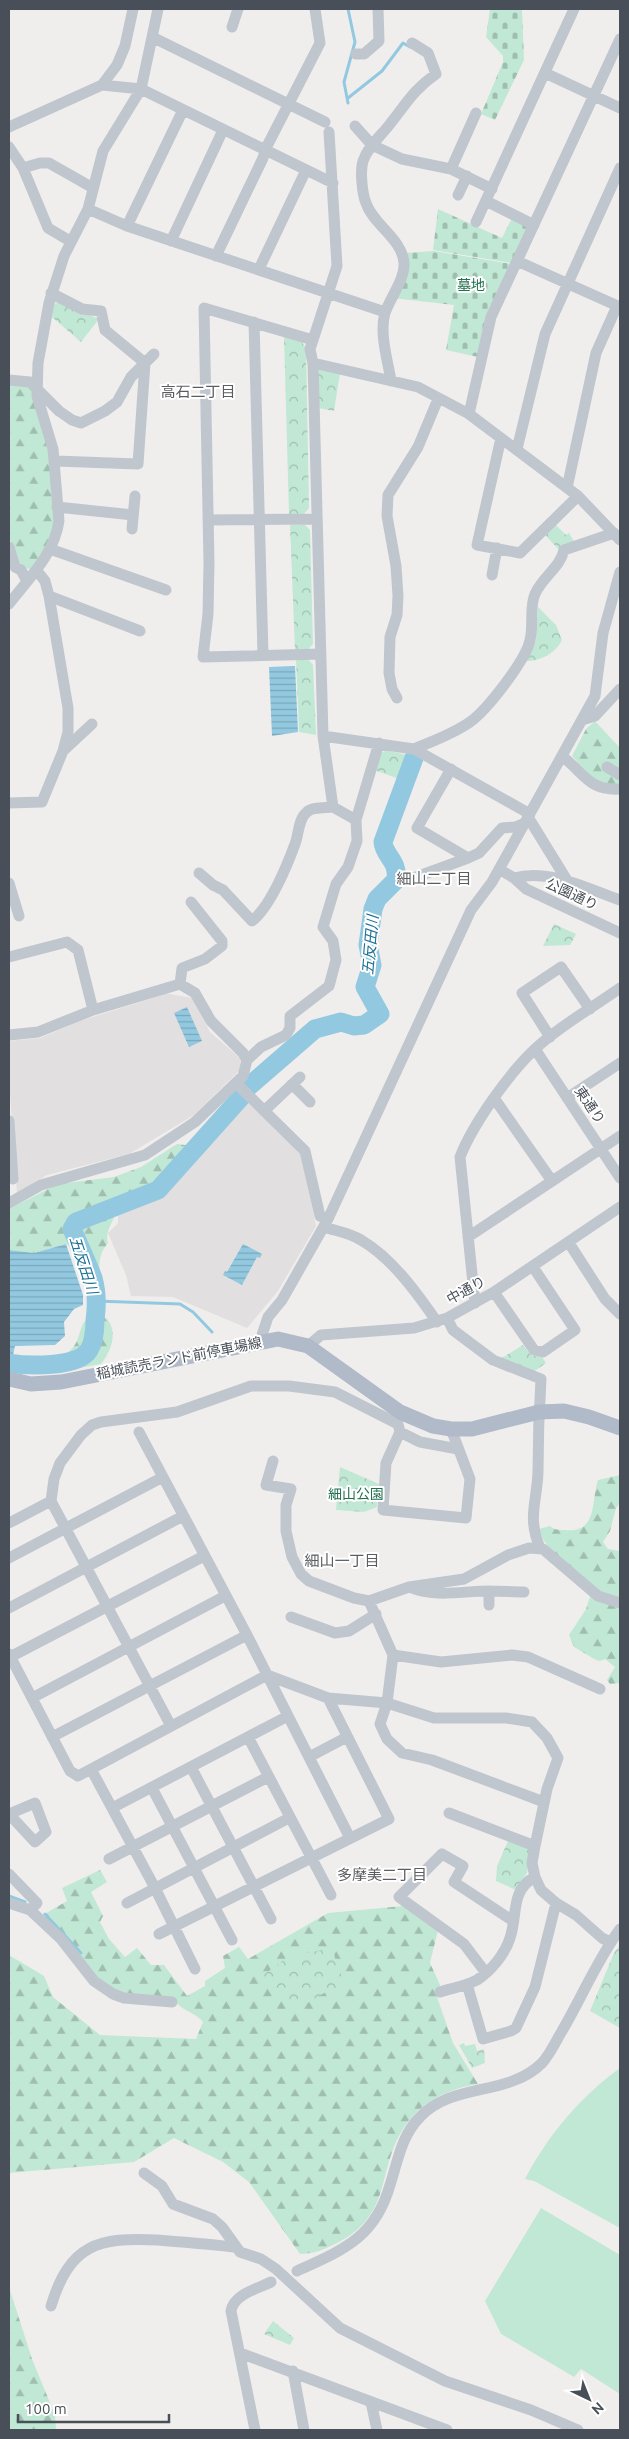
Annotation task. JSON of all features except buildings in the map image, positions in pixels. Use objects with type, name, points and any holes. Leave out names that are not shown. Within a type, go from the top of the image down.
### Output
[{"type":"main road","name":"稲城読売ランド前停車場線","points":[[9,1379],[32,1384],[61,1382],[215,1353],[260,1341],[278,1339],[308,1346],[400,1412],[416,1420],[451,1429],[472,1429],[494,1425],[539,1412],[564,1411],[589,1417],[620,1428]]},
{"type":"street","points":[[9,127],[102,85],[117,65],[125,46],[133,9]]},
{"type":"street","points":[[9,604],[26,581],[37,571],[50,550],[57,532],[55,461],[48,426],[37,401],[38,363],[51,294],[70,241],[88,209],[103,151],[141,89],[158,9]]},
{"type":"street","points":[[216,256],[264,158],[265,150],[320,42],[315,9]]},
{"type":"street","points":[[356,54],[364,54],[379,41],[378,9]]},
{"type":"street","points":[[476,222],[574,9]]},
{"type":"street","points":[[152,37],[288,104],[327,127],[337,266],[310,349],[313,363],[323,736],[333,807]]},
{"type":"street","points":[[469,414],[490,317],[620,39]]},
{"type":"street","points":[[391,381],[384,340],[385,312],[404,264],[400,251],[376,220],[366,203],[363,162],[372,145],[418,87],[436,74],[428,53],[412,43]]},
{"type":"street","points":[[545,73],[620,108]]},
{"type":"street","points":[[102,85],[141,89],[332,183]]},
{"type":"street","points":[[127,226],[183,110]]},
{"type":"street","points":[[451,169],[476,113]]},
{"type":"street","points":[[356,126],[372,145],[402,160],[451,169],[492,189]]},
{"type":"street","points":[[171,241],[223,130]]},
{"type":"street","points":[[9,147],[23,168],[48,228],[70,241]]},
{"type":"street","points":[[23,168],[40,163],[49,163],[93,188]]},
{"type":"street","points":[[516,449],[545,334],[620,168]]},
{"type":"street","points":[[259,269],[306,170]]},
{"type":"street","points":[[458,196],[467,176]]},
{"type":"street","points":[[486,201],[534,225]]},
{"type":"street","points":[[88,209],[127,226],[385,312]]},
{"type":"street","points":[[517,261],[619,307],[596,353],[567,488]]},
{"type":"street","points":[[51,294],[82,309],[101,311],[105,330],[145,363]]},
{"type":"street","points":[[313,340],[204,308],[209,520],[208,614],[203,657],[321,654]]},
{"type":"street","points":[[254,322],[263,655]]},
{"type":"street","points":[[9,380],[30,382],[59,410],[72,420],[81,423],[105,411],[117,402],[131,377],[154,354]]},
{"type":"street","points":[[55,461],[138,464],[145,363]]},
{"type":"street","points":[[313,363],[418,387],[469,414],[578,496],[617,536],[564,550],[562,561],[535,593],[530,640],[524,656],[483,710],[471,722],[454,732],[414,749]]},
{"type":"street","points":[[397,698],[392,690],[389,673],[390,637],[397,615],[398,596],[396,566],[388,516],[388,495],[418,447],[438,399]]},
{"type":"street","points":[[501,438],[477,545],[520,553],[578,496]]},
{"type":"street","points":[[132,529],[135,496]]},
{"type":"street","points":[[56,507],[133,515]]},
{"type":"street","points":[[209,520],[317,519]]},
{"type":"street","points":[[9,547],[15,566],[21,570],[26,581]]},
{"type":"street","points":[[492,575],[497,548]]},
{"type":"street","points":[[50,550],[166,590]]},
{"type":"street","points":[[9,803],[42,802],[63,751],[68,732],[68,708],[49,596],[45,581],[37,571]]},
{"type":"street","points":[[260,1341],[268,1317],[282,1300],[326,1223],[471,910],[499,870],[582,720],[597,688],[603,633],[620,572]]},
{"type":"street","points":[[49,596],[140,631]]},
{"type":"street","points":[[582,720],[595,716],[620,689]]},
{"type":"street","points":[[63,751],[92,724]]},
{"type":"street","points":[[323,736],[379,742],[414,749],[451,769],[528,818],[568,882]]},
{"type":"street","points":[[9,1203],[41,1185],[145,1155],[195,1122],[243,1076],[247,1060],[261,1047],[286,1035],[290,1028],[290,1016],[329,986],[336,960],[333,941],[323,928],[336,884],[348,867],[357,842],[356,820],[379,742]]},
{"type":"street","points":[[562,756],[597,788],[620,790]]},
{"type":"street","points":[[607,767],[620,775]]},
{"type":"street","points":[[451,769],[417,828],[468,858]]},
{"type":"street","points":[[199,873],[213,885],[223,890],[252,921],[263,910],[280,877],[295,844],[302,816],[309,810],[333,807],[356,820]]},
{"type":"street","points":[[408,880],[479,853],[502,828],[515,827],[528,818]]},
{"type":"street","name":"公園通り","points":[[499,870],[514,878],[526,889],[620,933]]},
{"type":"street","points":[[514,878],[536,874],[568,882],[620,900]]},
{"type":"street","points":[[9,883],[19,916]]},
{"type":"street","points":[[180,984],[182,968],[204,959],[222,946],[222,942],[190,902]]},
{"type":"street","points":[[9,957],[67,942],[78,950],[93,1010]]},
{"type":"street","points":[[550,1037],[522,993],[561,967],[590,1009]]},
{"type":"street","points":[[9,1035],[38,1032],[93,1010],[180,984],[195,992],[211,1022],[243,1053],[247,1060]]},
{"type":"street","points":[[475,1303],[460,1158],[468,1138],[494,1098],[535,1049],[620,988]]},
{"type":"street","name":"東通り","points":[[535,1049],[620,1178]]},
{"type":"street","points":[[567,1098],[620,1063]]},
{"type":"street","points":[[264,1111],[296,1080],[310,1102]]},
{"type":"street","points":[[236,1083],[305,1151],[316,1205],[320,1216],[326,1223],[362,1240],[384,1259],[442,1320],[493,1360],[542,1379],[539,1412],[538,1474],[532,1518],[534,1536],[540,1548],[562,1564],[598,1596],[620,1603]]},
{"type":"street","points":[[494,1098],[552,1181]]},
{"type":"street","points":[[9,1121],[13,1179]]},
{"type":"street","points":[[468,1237],[620,1136]]},
{"type":"street","name":"中通り","points":[[308,1346],[321,1335],[400,1330],[442,1320],[494,1292],[620,1207]]},
{"type":"street","points":[[569,1243],[605,1298],[620,1314]]},
{"type":"street","points":[[494,1292],[534,1350],[543,1352],[575,1330],[533,1267]]},
{"type":"street","points":[[171,1726],[51,1501],[54,1480],[60,1463],[81,1435],[92,1425],[100,1422],[177,1412],[251,1386],[289,1386],[335,1392],[398,1424],[400,1432],[386,1463],[383,1510],[466,1518],[470,1479],[451,1429]]},
{"type":"street","points":[[139,1432],[247,1635],[350,1838]]},
{"type":"street","points":[[400,1432],[420,1442],[458,1449]]},
{"type":"street","points":[[273,1461],[266,1485],[291,1489],[286,1505],[286,1531],[292,1557],[301,1574],[310,1581],[354,1598],[369,1601],[408,1586],[464,1579],[508,1555],[529,1548],[540,1548]]},
{"type":"street","points":[[9,1558],[163,1477]]},
{"type":"street","points":[[10,1518],[51,1501]]},
{"type":"street","points":[[9,1608],[183,1516]]},
{"type":"street","points":[[204,1556],[10,1655],[70,1771],[78,1776],[267,1675],[328,1698],[386,1703],[434,1718],[506,1718],[532,1722],[547,1738],[558,1758],[544,1802],[535,1846],[532,1862],[535,1877],[541,1890],[556,1904],[576,1915],[602,1938],[610,1942]]},
{"type":"street","points":[[408,1586],[437,1594],[489,1591],[524,1592]]},
{"type":"street","points":[[489,1591],[489,1605]]},
{"type":"street","points":[[32,1698],[225,1596]]},
{"type":"street","points":[[369,1601],[393,1655],[386,1703],[380,1724],[387,1739],[402,1753],[432,1760],[544,1802]]},
{"type":"street","points":[[291,1617],[335,1634],[349,1631],[376,1614]]},
{"type":"street","points":[[52,1737],[247,1635]]},
{"type":"street","points":[[393,1655],[441,1662],[512,1655],[528,1657],[600,1689]]},
{"type":"street","points":[[159,1934],[389,1819],[328,1698]]},
{"type":"street","points":[[112,1808],[288,1716]]},
{"type":"street","points":[[248,1737],[289,1818],[332,1895]]},
{"type":"street","points":[[309,1757],[347,1737]]},
{"type":"street","points":[[191,1768],[271,1919]]},
{"type":"street","points":[[91,1769],[155,1888],[195,1969]]},
{"type":"street","points":[[109,1859],[268,1776]]},
{"type":"street","points":[[152,1788],[232,1940]]},
{"type":"street","points":[[449,1813],[535,1846]]},
{"type":"street","points":[[127,1903],[289,1818]]},
{"type":"street","points":[[486,1973],[464,1944],[399,1897],[442,1854],[463,1866],[454,1882],[514,1921]]},
{"type":"street","points":[[9,1874],[37,1903],[30,1910]]},
{"type":"street","points":[[440,1992],[466,1984],[486,1973],[505,1950],[514,1921],[516,1898],[527,1881],[535,1877]]},
{"type":"street","points":[[9,1903],[30,1910],[61,1939],[94,1981],[113,1994],[124,1998],[172,2002]]},
{"type":"street","points":[[466,1984],[483,2039],[511,2032],[516,2028],[535,1987],[556,1904]]},
{"type":"street","points":[[297,2271],[339,2251],[367,2231],[381,2210],[390,2186],[397,2155],[407,2133],[432,2106],[458,2094],[515,2081],[543,2062],[580,2000],[610,1942],[620,1929]]},
{"type":"street","points":[[144,2173],[162,2186],[173,2204],[213,2219],[222,2227],[234,2247],[240,2252],[262,2259],[276,2269],[340,2328],[445,2381],[531,2410],[578,2430]]},
{"type":"street","points":[[51,2306],[59,2279],[68,2266],[93,2246],[109,2240],[132,2239],[234,2247]]},
{"type":"street","points":[[256,2430],[232,2323],[232,2304],[240,2297],[271,2282]]},
{"type":"street","points":[[240,2353],[293,2371],[445,2430]]},
{"type":"street","points":[[293,2371],[304,2430]]},
{"type":"street","points":[[371,2402],[377,2430]]},
{"type":"shaded area","points":[[164,993],[193,998],[210,1032],[241,1059],[239,1071],[194,1115],[129,1154],[47,1175],[17,1194],[9,1079],[9,1041],[40,1038],[83,1020]]},
{"type":"shaded area","points":[[249,1101],[301,1154],[316,1226],[278,1291],[247,1328],[173,1297],[131,1296],[126,1275],[108,1233],[118,1223],[118,1212],[167,1190],[198,1153]]},
{"type":"green space","points":[[490,9],[522,9],[524,60],[495,120],[481,114],[503,62],[503,56],[486,37]]},
{"type":"green space","points":[[438,209],[502,238],[512,218],[526,224],[528,229],[512,263],[433,250]]},
{"type":"green space","name":"墓地","points":[[434,251],[511,264],[478,357],[446,350],[454,305],[392,298],[403,253]]},
{"type":"green space","points":[[59,302],[99,319],[81,342],[52,317],[54,304]]},
{"type":"green space","points":[[284,337],[301,341],[306,348],[309,508],[304,514],[289,514]]},
{"type":"green space","points":[[320,369],[340,373],[334,411],[318,408],[317,374]]},
{"type":"green space","points":[[9,384],[30,386],[49,435],[55,522],[47,548],[30,570],[19,563],[9,537]]},
{"type":"green space","points":[[555,524],[566,535],[569,533],[575,543],[561,552],[545,535]]},
{"type":"green space","points":[[290,525],[305,525],[310,530],[313,644],[307,651],[295,651]]},
{"type":"green space","points":[[538,607],[556,625],[562,640],[556,649],[548,655],[538,660],[527,661],[536,640]]},
{"type":"green space","points":[[296,659],[308,659],[313,665],[316,735],[299,732]]},
{"type":"green space","points":[[595,721],[620,748],[620,785],[611,785],[593,778],[572,756],[586,729]]},
{"type":"green space","points":[[387,750],[410,756],[402,780],[374,770],[379,754]]},
{"type":"green space","points":[[554,924],[576,934],[570,945],[543,946]]},
{"type":"green space","points":[[177,1144],[185,1145],[193,1155],[165,1187],[116,1209],[107,1234],[108,1243],[100,1259],[99,1270],[102,1288],[90,1294],[73,1256],[72,1248],[66,1244],[34,1253],[9,1250],[9,1209],[58,1184],[114,1177],[141,1167]]},
{"type":"green space","points":[[91,1316],[106,1318],[110,1323],[113,1335],[108,1354],[101,1364],[69,1370],[69,1367],[66,1366],[65,1354],[75,1345],[83,1324]]},
{"type":"green space","points":[[523,1345],[531,1355],[542,1357],[546,1363],[532,1373],[500,1359]]},
{"type":"green space","name":"細山公園","points":[[340,1467],[379,1484],[377,1507],[364,1512],[336,1510]]},
{"type":"green space","points":[[620,1475],[620,1503],[616,1508],[610,1531],[603,1542],[608,1549],[620,1551],[620,1683],[610,1684],[607,1680],[615,1667],[605,1659],[596,1660],[574,1647],[569,1635],[586,1609],[593,1587],[580,1573],[548,1547],[539,1529],[550,1526],[559,1530],[576,1530],[583,1527],[591,1514],[598,1480]]},
{"type":"green space","points":[[508,1841],[531,1850],[527,1873],[516,1890],[496,1881],[497,1866]]},
{"type":"green space","points":[[100,1870],[107,1882],[91,1892],[103,1916],[100,1922],[109,1939],[125,1957],[137,1948],[151,1965],[164,1965],[187,1996],[205,1986],[205,1981],[225,1968],[223,1956],[239,1947],[248,1959],[328,1913],[403,1906],[438,1930],[430,1963],[440,1985],[437,1997],[453,2043],[478,2084],[446,2093],[428,2103],[412,2117],[396,2142],[382,2189],[368,2218],[356,2230],[339,2242],[325,2249],[300,2254],[249,2182],[223,2162],[174,2138],[134,2162],[9,2173],[9,1955],[44,1976],[53,1997],[100,2035],[196,2039],[203,2022],[196,2015],[179,2006],[173,1998],[120,1993],[94,1975],[41,1916],[67,1901],[62,1888]]},
{"type":"green space","points":[[620,1945],[620,2028],[590,2011],[614,1953]]},
{"type":"green space","points":[[333,1948],[337,1968],[350,1988],[324,1993],[294,2011],[274,1995],[262,1976],[289,1956]]},
{"type":"green space","points":[[464,2043],[465,2046],[475,2044],[477,2051],[484,2049],[485,2063],[472,2068],[459,2045]]},
{"type":"green space","points":[[620,2068],[620,2228],[534,2181],[525,2179],[544,2147],[566,2118],[592,2091]]},
{"type":"green space","points":[[541,2208],[620,2255],[620,2394],[581,2369],[574,2377],[501,2334],[485,2301]]},
{"type":"green space","points":[[9,2287],[32,2359],[55,2415],[56,2430],[9,2430]]},
{"type":"green space","points":[[273,2321],[294,2338],[290,2345],[264,2334]]},
{"type":"water","points":[[295,666],[298,732],[272,736],[269,667]]},
{"type":"water","points":[[187,1007],[202,1041],[189,1047],[174,1013]]},
{"type":"water","points":[[66,1244],[83,1295],[83,1305],[74,1309],[64,1322],[65,1336],[55,1345],[15,1346],[13,1355],[9,1353],[9,1250],[34,1253]]},
{"type":"water","points":[[243,1244],[262,1254],[260,1258],[257,1257],[242,1285],[223,1275],[225,1271],[227,1272]]},
{"type":"waterway","points":[[348,9],[355,42],[344,82],[348,103]]},
{"type":"waterway","points":[[348,98],[382,71],[403,43],[410,47]]},
{"type":"waterway","name":"五反田川","points":[[247,1088],[315,1029],[341,1022],[354,1026],[364,1025],[380,1014],[365,987],[372,965],[368,945],[373,909],[377,899],[396,880],[395,868],[383,842],[414,758]]},
{"type":"waterway","name":"五反田川","points":[[9,1363],[28,1365],[64,1363],[83,1356],[89,1350],[94,1332],[96,1294],[93,1278],[72,1229],[76,1222],[158,1190],[243,1095]]},
{"type":"waterway","points":[[96,1301],[180,1304],[193,1312],[212,1332]]},
{"type":"waterway","points":[[9,1896],[25,1902]]},
{"type":"waterway","points":[[45,1914],[81,1953]]},
{"type":"district","name":"高石二丁目","points":[[198,391]]},
{"type":"district","name":"細山二丁目","points":[[434,878]]},
{"type":"district","name":"細山一丁目","points":[[342,1560]]},
{"type":"district","name":"多摩美二丁目","points":[[382,1874]]}]
